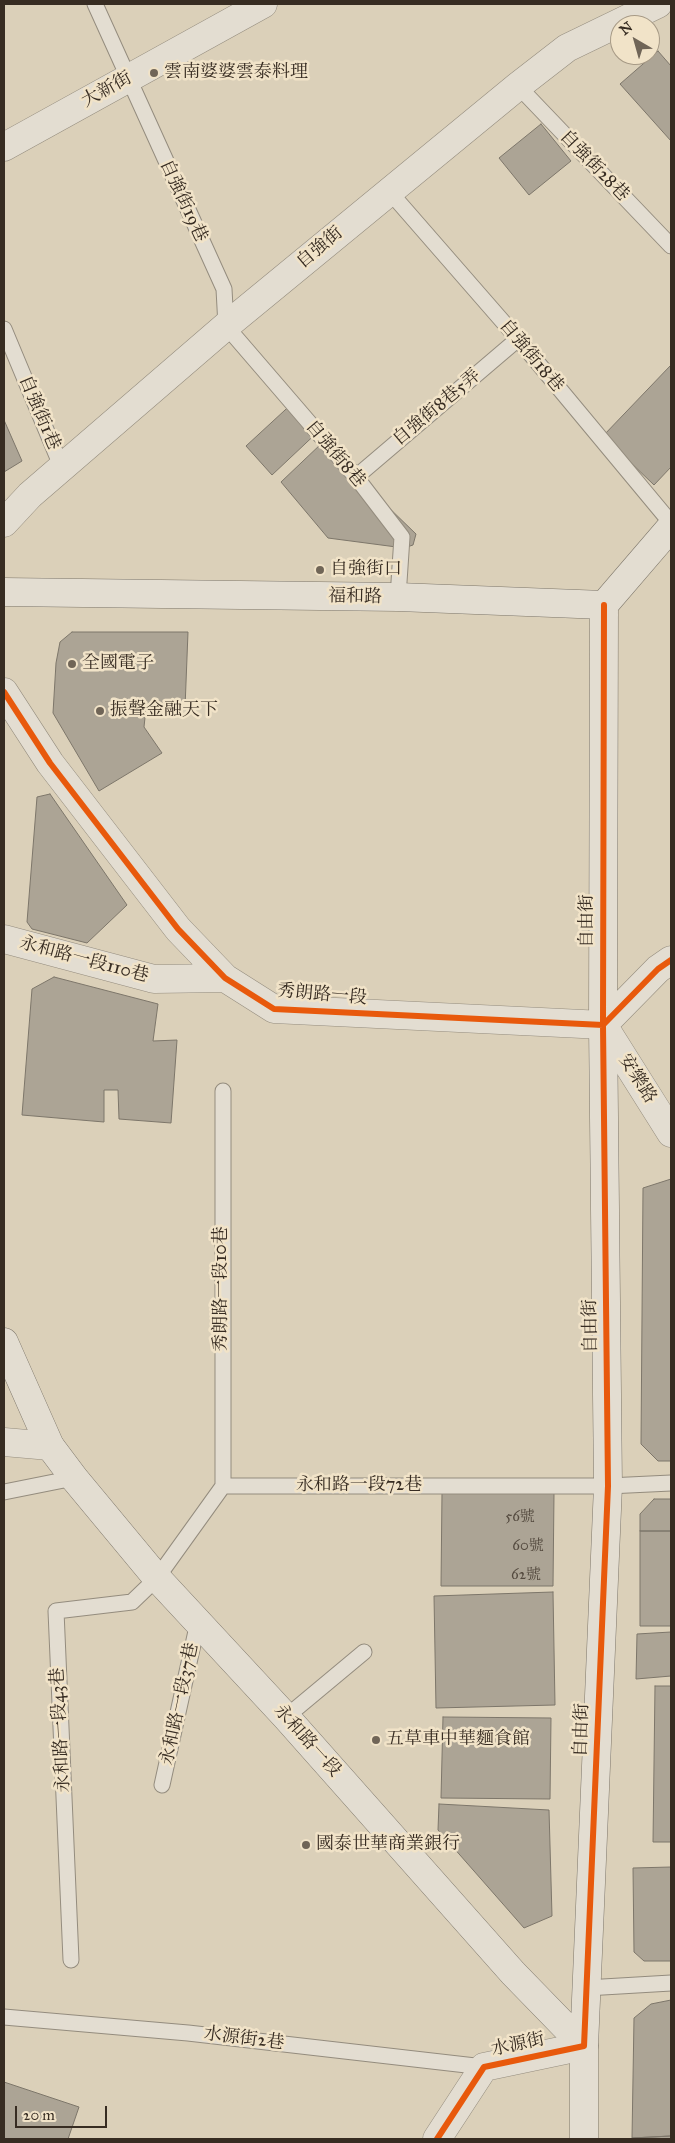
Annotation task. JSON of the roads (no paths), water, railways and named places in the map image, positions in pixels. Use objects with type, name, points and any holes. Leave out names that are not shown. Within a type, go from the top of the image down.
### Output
[{"type":"street","name":"大新街","points":[[4,147],[263,4]]},
{"type":"street","name":"自強街","points":[[4,523],[30,495],[226,326],[518,86],[567,48],[658,4]]},
{"type":"street","points":[[604,605],[671,528]]},
{"type":"street","name":"福和路","points":[[4,592],[398,597],[604,605]]},
{"type":"street","name":"自由街","points":[[584,2046],[608,1486],[603,1025],[604,605]]},
{"type":"street","name":"秀朗路一段","points":[[4,692],[50,763],[178,930],[225,978],[274,1009],[603,1025]]},
{"type":"street","name":"永和路一段110巷","points":[[4,939],[154,979],[225,978]]},
{"type":"street","points":[[603,1025],[658,969],[671,960]]},
{"type":"street","name":"安樂路","points":[[603,1025],[671,1133]]},
{"type":"street","name":"永和路一段","points":[[4,1342],[50,1446],[74,1478],[157,1578],[286,1717],[513,1974],[584,2046]]},
{"type":"street","points":[[4,1442],[50,1446]]},
{"type":"street","points":[[584,2046],[584,2139]]},
{"type":"street","name":"水源街","points":[[437,2139],[484,2068],[584,2046]]},
{"type":"lane","name":"自強街19巷","points":[[95,4],[224,290],[226,326]]},
{"type":"lane","name":"自強街28巷","points":[[518,86],[671,246]]},
{"type":"lane","name":"自強街18巷","points":[[389,191],[518,339],[671,523]]},
{"type":"lane","name":"自強街8巷","points":[[226,326],[356,477],[402,537],[398,597]]},
{"type":"lane","name":"自強街1巷","points":[[4,329],[62,468]]},
{"type":"lane","name":"自強街8巷5弄","points":[[356,477],[518,339]]},
{"type":"lane","name":"秀朗路一段10巷","points":[[222,1486],[223,1091]]},
{"type":"lane","points":[[4,1492],[74,1478]]},
{"type":"lane","name":"永和路一段72巷","points":[[222,1486],[608,1486],[671,1483]]},
{"type":"lane","points":[[157,1578],[222,1486]]},
{"type":"lane","name":"永和路一段43巷","points":[[72,1960],[56,1611],[132,1602],[157,1578]]},
{"type":"lane","name":"永和路一段37巷","points":[[162,1785],[198,1622]]},
{"type":"lane","points":[[286,1717],[364,1652]]},
{"type":"lane","points":[[586,1988],[671,1983]]},
{"type":"lane","name":"水源街2巷","points":[[4,2017],[188,2033],[484,2068]]},
{"type":"place","name":"雲南婆婆雲泰料理","points":[[154,73]]},
{"type":"place","name":"自強街口","points":[[320,570]]},
{"type":"place","name":"全國電子","points":[[72,664]]},
{"type":"place","name":"振聲金融天下","points":[[100,711]]},
{"type":"place","name":"五草車中華麵食館","points":[[376,1740]]},
{"type":"place","name":"國泰世華商業銀行","points":[[306,1845]]}]
